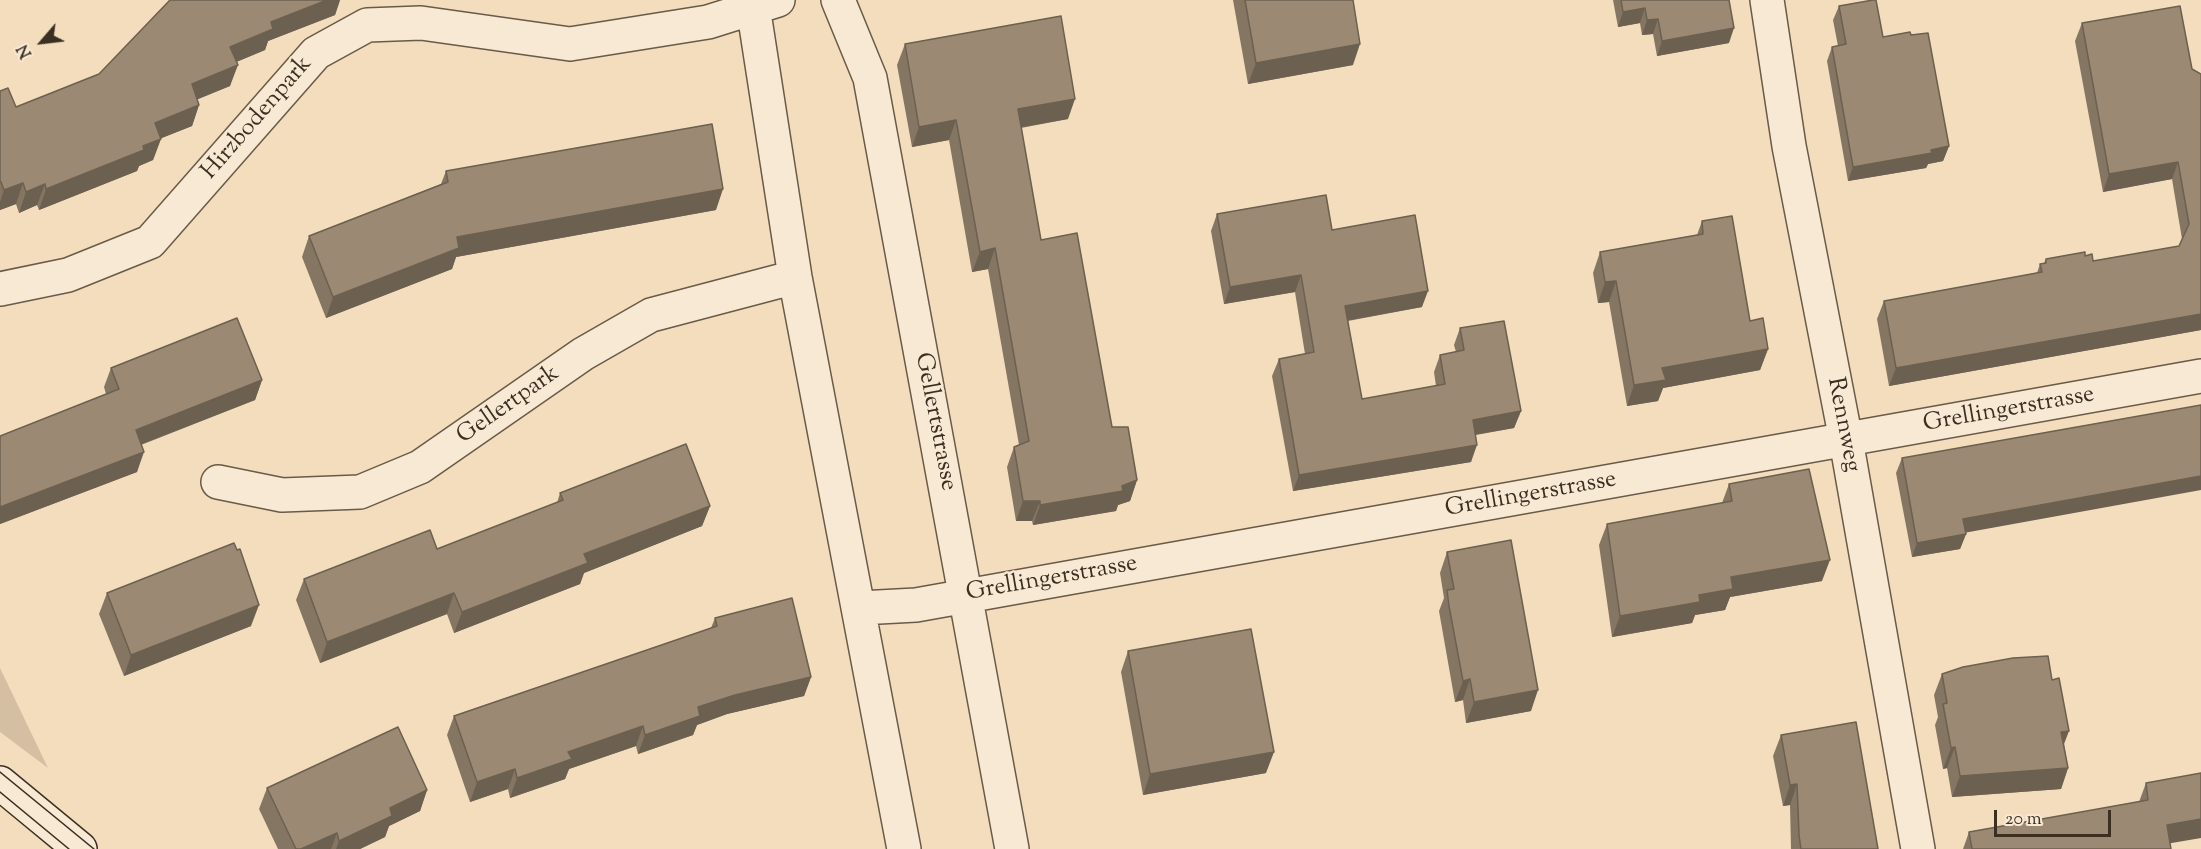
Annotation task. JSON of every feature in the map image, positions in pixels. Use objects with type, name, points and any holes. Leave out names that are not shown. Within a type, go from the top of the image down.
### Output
[{"type":"street","name":"Gellertstrasse","points":[[838,0],[870,78],[1012,849]]},
{"type":"street","name":"Rennweg","points":[[1767,0],[1789,146],[1846,440],[1918,849]]},
{"type":"street","points":[[761,2],[795,277],[860,608],[904,849]]},
{"type":"street","name":"Hirzbodenpark","points":[[0,289],[68,275],[150,242],[316,53],[367,25],[421,23],[570,44],[708,22],[761,2]]},
{"type":"street","name":"Gellertpark","points":[[218,482],[282,495],[360,492],[420,467],[583,354],[651,315],[795,277]]},
{"type":"street","name":"Grellingerstrasse","points":[[860,608],[916,606],[966,595],[2201,376]]},
{"type":"street","points":[[0,783],[80,849]]},
{"type":"shaded area","points":[[0,668],[48,768],[0,732]]},
{"type":"building","points":[[170,0],[327,0],[271,22],[273,29],[230,47],[238,65],[192,84],[199,105],[155,123],[161,139],[143,146],[144,150],[46,189],[45,184],[26,192],[23,183],[4,190],[0,182],[0,91],[8,88],[16,107],[99,74]]},
{"type":"building","points":[[1245,0],[1353,0],[1360,44],[1256,63]]},
{"type":"building","points":[[1621,0],[1729,0],[1734,28],[1662,41],[1658,19],[1647,20],[1645,8],[1623,12]]},
{"type":"building","points":[[1876,0],[1883,37],[1910,32],[1911,35],[1928,33],[1949,146],[1931,150],[1932,153],[1853,167],[1832,47],[1846,44],[1839,6]]},
{"type":"building","points":[[2180,6],[2192,69],[2201,74],[2201,314],[1896,368],[1884,301],[2042,272],[2040,264],[2046,263],[2046,259],[2085,252],[2085,256],[2092,254],[2093,261],[2179,246],[2189,224],[2178,162],[2109,174],[2082,23]]},
{"type":"building","points":[[1061,16],[1075,99],[1018,109],[1041,240],[1077,233],[1112,427],[1128,427],[1137,480],[1122,486],[1123,491],[1040,505],[1040,501],[1023,501],[1014,447],[1029,441],[995,248],[980,252],[956,120],[919,127],[905,44]]},
{"type":"building","points":[[712,124],[723,189],[457,237],[459,248],[333,297],[309,236],[448,182],[446,171]]},
{"type":"building","points":[[1326,195],[1332,230],[1415,215],[1428,291],[1345,306],[1362,399],[1445,384],[1440,355],[1464,350],[1460,328],[1504,321],[1521,411],[1473,420],[1477,445],[1299,475],[1279,359],[1314,352],[1301,275],[1230,287],[1217,214]]},
{"type":"building","points":[[1732,216],[1750,321],[1763,318],[1768,349],[1662,368],[1666,380],[1634,385],[1616,281],[1605,282],[1600,252],[1703,234],[1702,221]]},
{"type":"building","points":[[237,318],[262,380],[136,430],[144,452],[0,507],[0,436],[119,389],[111,368]]},
{"type":"building","points":[[2201,405],[2201,476],[1963,519],[1966,534],[1917,543],[1902,458]]},
{"type":"building","points":[[686,444],[710,506],[584,554],[588,563],[462,612],[454,593],[327,642],[304,579],[430,530],[437,549],[563,500],[560,493]]},
{"type":"building","points":[[1809,469],[1830,560],[1731,577],[1733,589],[1699,595],[1700,602],[1620,616],[1607,524],[1732,501],[1729,484]]},
{"type":"building","points":[[1511,540],[1538,690],[1474,702],[1470,679],[1463,681],[1449,606],[1447,590],[1454,589],[1447,552]]},
{"type":"building","points":[[234,543],[237,550],[240,549],[259,605],[131,655],[107,593]]},
{"type":"building","points":[[792,598],[811,677],[735,695],[698,707],[700,716],[645,735],[643,726],[568,752],[572,759],[517,778],[515,769],[477,782],[454,716],[717,626],[715,618]]},
{"type":"building","points":[[1251,629],[1274,752],[1150,774],[1128,651]]},
{"type":"building","points":[[2048,656],[2052,680],[2059,678],[2069,731],[2061,732],[2068,768],[1960,776],[1955,747],[1951,748],[1943,704],[1947,703],[1942,674],[1963,667],[2013,658]]},
{"type":"building","points":[[1856,722],[1878,849],[1801,849],[1797,784],[1790,785],[1781,735]]},
{"type":"building","points":[[398,727],[427,790],[390,808],[392,816],[339,841],[337,833],[301,849],[296,849],[267,788]]},
{"type":"building","points":[[2201,773],[2201,819],[2167,825],[2171,849],[1972,849],[1969,832],[2148,800],[2146,783]]},
{"type":"tram line","points":[[0,772],[94,849]]},
{"type":"tram line","points":[[0,792],[69,849]]}]
